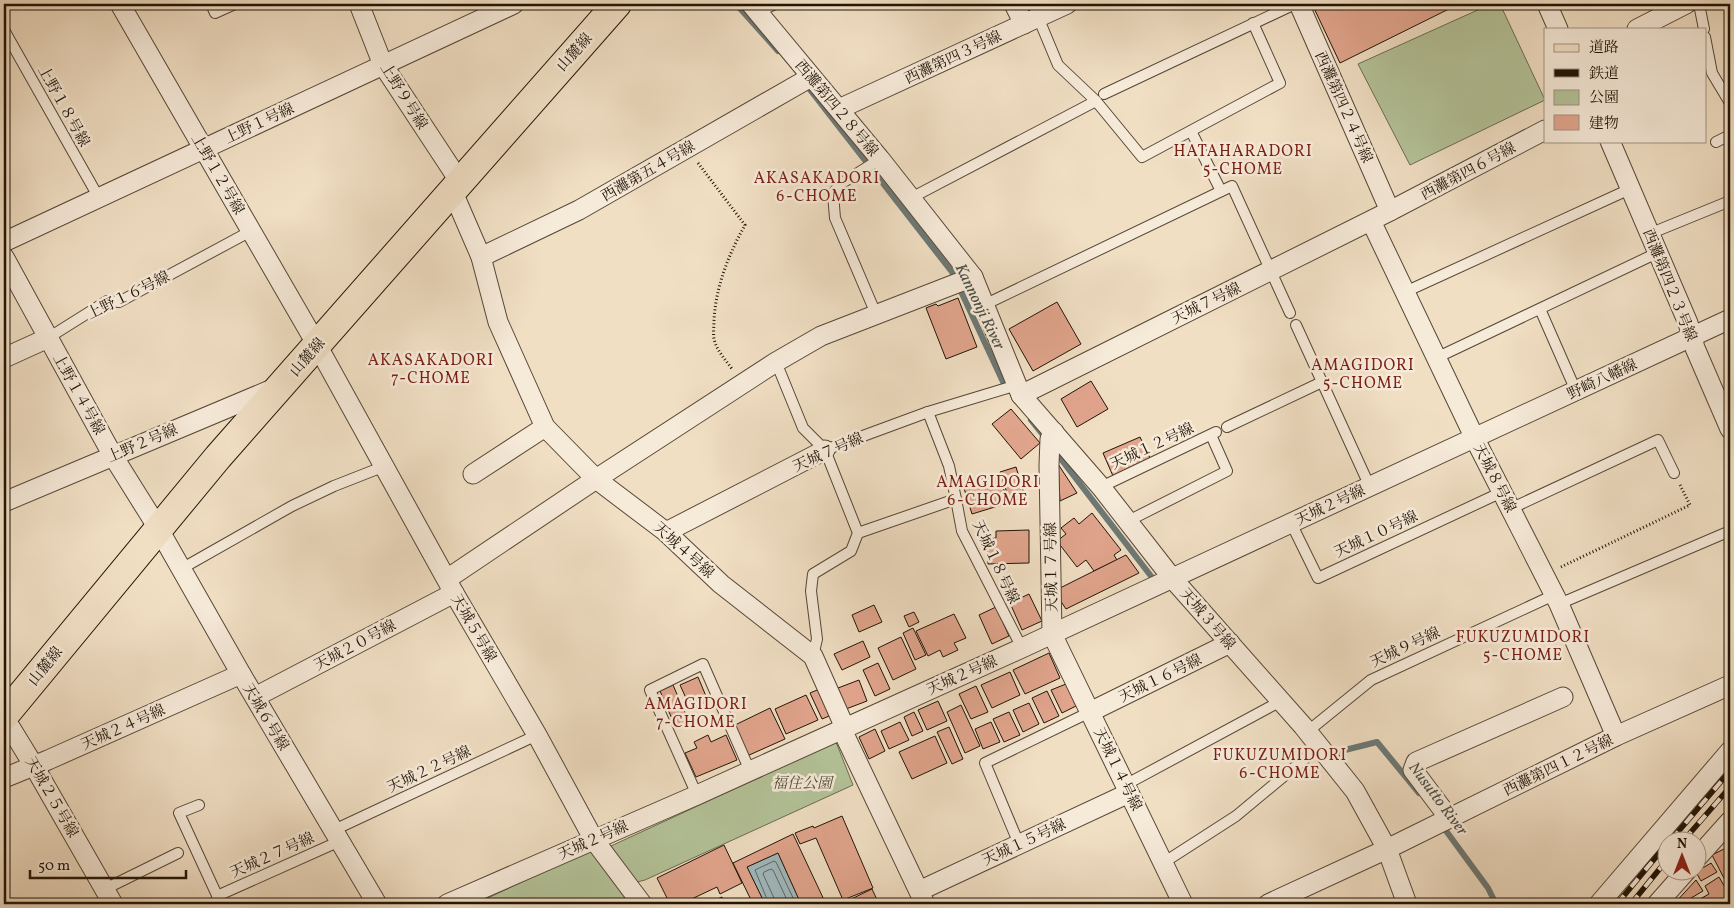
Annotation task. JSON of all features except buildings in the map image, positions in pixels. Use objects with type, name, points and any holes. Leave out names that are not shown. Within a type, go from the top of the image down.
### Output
[{"type":"main road","name":"山麓線","points":[[4,716],[158,528],[281,385],[617,4]]},
{"type":"street","name":"上野１２号線","points":[[120,4],[317,345]]},
{"type":"street","name":"上野９号線","points":[[359,4],[383,65],[456,186]]},
{"type":"street","name":"上野１号線","points":[[4,242],[514,4]]},
{"type":"street","points":[[1014,4],[1031,20]]},
{"type":"street","name":"西灘第四３号線","points":[[839,109],[1067,4]]},
{"type":"street","name":"西灘第四２４号線","points":[[1299,4],[1390,211]]},
{"type":"street","points":[[1547,4],[1558,28]]},
{"type":"street","points":[[1639,28],[1686,4]]},
{"type":"street","name":"西灘第四２８号線","points":[[761,6],[810,78],[839,109],[910,198],[963,280],[984,305],[1016,389]]},
{"type":"street","name":"西灘第五４号線","points":[[481,257],[579,210],[810,78]]},
{"type":"street","name":"西灘第四６号線","points":[[1390,211],[1544,131]]},
{"type":"street","name":"西灘第四２３号線","points":[[1610,142],[1730,429]]},
{"type":"street","name":"天城４号線","points":[[456,186],[481,257],[498,322],[545,427],[596,479],[666,532],[721,584],[813,656],[842,721],[842,730],[922,898]]},
{"type":"street","name":"天城７号線","points":[[1016,389],[1271,270],[1390,211]]},
{"type":"street","name":"天城８号線","points":[[1371,221],[1474,438],[1556,599],[1616,736]]},
{"type":"street","name":"上野１４号線","points":[[4,257],[113,456],[158,528]]},
{"type":"street","name":"天城２０号線","points":[[255,697],[451,586],[596,479],[776,362],[821,336],[963,280]]},
{"type":"street","name":"野崎八幡線","points":[[1474,438],[1730,319]]},
{"type":"street","name":"上野１６号線","points":[[4,358],[48,338]]},
{"type":"street","name":"天城５号線","points":[[317,345],[451,586],[537,735],[594,840],[642,904]]},
{"type":"street","name":"上野２号線","points":[[4,502],[281,385]]},
{"type":"street","name":"天城３号線","points":[[1016,389],[1052,436],[1101,487],[1172,578],[1281,701],[1355,791],[1387,849],[1407,904]]},
{"type":"street","points":[[473,474],[545,427]]},
{"type":"street","name":"天城１７号線","points":[[1052,436],[1052,634]]},
{"type":"street","name":"天城２号線","points":[[447,904],[842,730],[1474,438]]},
{"type":"street","name":"天城７号線","points":[[666,532],[825,450]]},
{"type":"street","name":"天城６号線","points":[[158,528],[376,904]]},
{"type":"street","name":"天城１４号線","points":[[1052,634],[1184,904]]},
{"type":"street","name":"天城１６号線","points":[[1090,712],[1230,644]]},
{"type":"street","name":"天城２４号線","points":[[4,778],[242,674]]},
{"type":"street","name":"西灘第四１２号線","points":[[1268,904],[1387,849],[1616,736],[1730,685]]},
{"type":"street","points":[[1448,819],[1413,770],[1416,762],[1563,697]]},
{"type":"street","name":"天城２５号線","points":[[4,716],[109,897]]},
{"type":"street","points":[[1599,904],[1730,751]]},
{"type":"street","name":"天城１５号線","points":[[922,898],[1019,844],[1127,789]]},
{"type":"street","points":[[1706,848],[1730,821]]},
{"type":"street","points":[[1657,904],[1678,880]]},
{"type":"lane","points":[[211,4],[215,13],[234,4]]},
{"type":"lane","points":[[1104,94],[1295,4]]},
{"type":"lane","points":[[1699,4],[1704,28]]},
{"type":"lane","points":[[1031,20],[1058,66],[1096,101],[1142,157],[1280,83],[1253,23]]},
{"type":"lane","name":"上野１８号線","points":[[4,30],[99,198]]},
{"type":"lane","points":[[1706,42],[1712,73],[1730,103]]},
{"type":"lane","points":[[910,198],[1096,101]]},
{"type":"lane","points":[[1191,130],[1221,191]]},
{"type":"lane","points":[[1716,142],[1730,135]]},
{"type":"lane","points":[[876,314],[835,218],[833,194],[839,186],[879,160]]},
{"type":"lane","points":[[984,305],[1232,186],[1290,313]]},
{"type":"lane","points":[[1405,292],[1630,189]]},
{"type":"lane","points":[[1649,234],[1730,201]]},
{"type":"lane","name":"上野１６号線","points":[[48,338],[107,301],[119,302],[251,231]]},
{"type":"lane","points":[[1436,358],[1657,253]]},
{"type":"lane","points":[[1540,308],[1576,391]]},
{"type":"lane","points":[[1296,325],[1370,487]]},
{"type":"lane","points":[[776,362],[803,428],[825,450],[858,533],[851,551],[813,574],[811,591],[817,639],[813,656]]},
{"type":"lane","points":[[1227,427],[1322,382]]},
{"type":"lane","name":"天城７号線","points":[[825,450],[928,412],[998,391],[1016,389]]},
{"type":"lane","name":"天城１８号線","points":[[928,412],[949,466],[962,531],[1022,648]]},
{"type":"lane","name":"天城１２号線","points":[[1101,487],[1213,434],[1227,471],[1136,516]]},
{"type":"lane","points":[[1510,509],[1658,440],[1674,473]]},
{"type":"lane","points":[[181,569],[292,506],[334,486],[385,466]]},
{"type":"lane","name":"天城１０号線","points":[[1291,524],[1318,578],[1502,492]]},
{"type":"lane","points":[[858,533],[956,500]]},
{"type":"lane","name":"天城９号線","points":[[1307,732],[1371,680],[1556,599],[1730,531]]},
{"type":"lane","points":[[697,795],[650,690],[703,664],[750,771]]},
{"type":"lane","name":"天城１５号線","points":[[1127,789],[1281,701]]},
{"type":"lane","points":[[1019,844],[985,763],[1090,712]]},
{"type":"lane","name":"天城２２号線","points":[[337,835],[537,735]]},
{"type":"lane","points":[[1163,863],[1236,816],[1320,748]]},
{"type":"lane","points":[[199,805],[179,813],[219,900]]},
{"type":"lane","name":"天城２７号線","points":[[219,900],[337,835]]},
{"type":"lane","points":[[109,897],[178,853]]},
{"type":"path","points":[[687,148],[745,225],[730,251],[721,277],[715,311],[714,337],[719,351],[745,382]]},
{"type":"path","points":[[1544,575],[1690,505],[1674,473]]},
{"type":"green space","points":[[1491,4],[1500,4],[1544,100],[1410,165],[1358,64]]},
{"type":"green space","name":"福住公園","points":[[836,742],[853,785],[645,880],[637,882],[611,846]]},
{"type":"green space","points":[[590,850],[635,904],[475,904]]},
{"type":"water","points":[[778,853],[801,904],[765,904],[747,867]]},
{"type":"waterway","name":"Kannonji River","points":[[736,4],[778,51]]},
{"type":"waterway","name":"Kannonji River","points":[[804,82],[952,272],[1008,391]]},
{"type":"waterway","name":"Kannonji River","points":[[1031,420],[1047,440]]},
{"type":"waterway","name":"Kannonji River","points":[[1054,450],[1154,580]]},
{"type":"waterway","name":"Nusutto River","points":[[1341,751],[1377,742],[1419,793]]},
{"type":"waterway","name":"Nusutto River","points":[[1441,824],[1488,888],[1496,904]]},
{"type":"railway","points":[[1680,830],[1730,771]]},
{"type":"railway","points":[[1693,830],[1730,787]]},
{"type":"railway","points":[[1617,904],[1656,857]]},
{"type":"railway","points":[[1631,904],[1656,873]]},
{"type":"district","name":"HATAHARADORI 5-CHOME","points":[[1243,159]]},
{"type":"district","name":"AKASAKADORI 6-CHOME","points":[[817,186]]},
{"type":"district","name":"AKASAKADORI 7-CHOME","points":[[431,368]]},
{"type":"district","name":"AMAGIDORI 5-CHOME","points":[[1363,373]]},
{"type":"district","name":"AMAGIDORI 6-CHOME","points":[[988,490]]},
{"type":"district","name":"FUKUZUMIDORI 5-CHOME","points":[[1523,645]]},
{"type":"district","name":"AMAGIDORI 7-CHOME","points":[[696,712]]},
{"type":"district","name":"FUKUZUMIDORI 6-CHOME","points":[[1280,763]]}]
